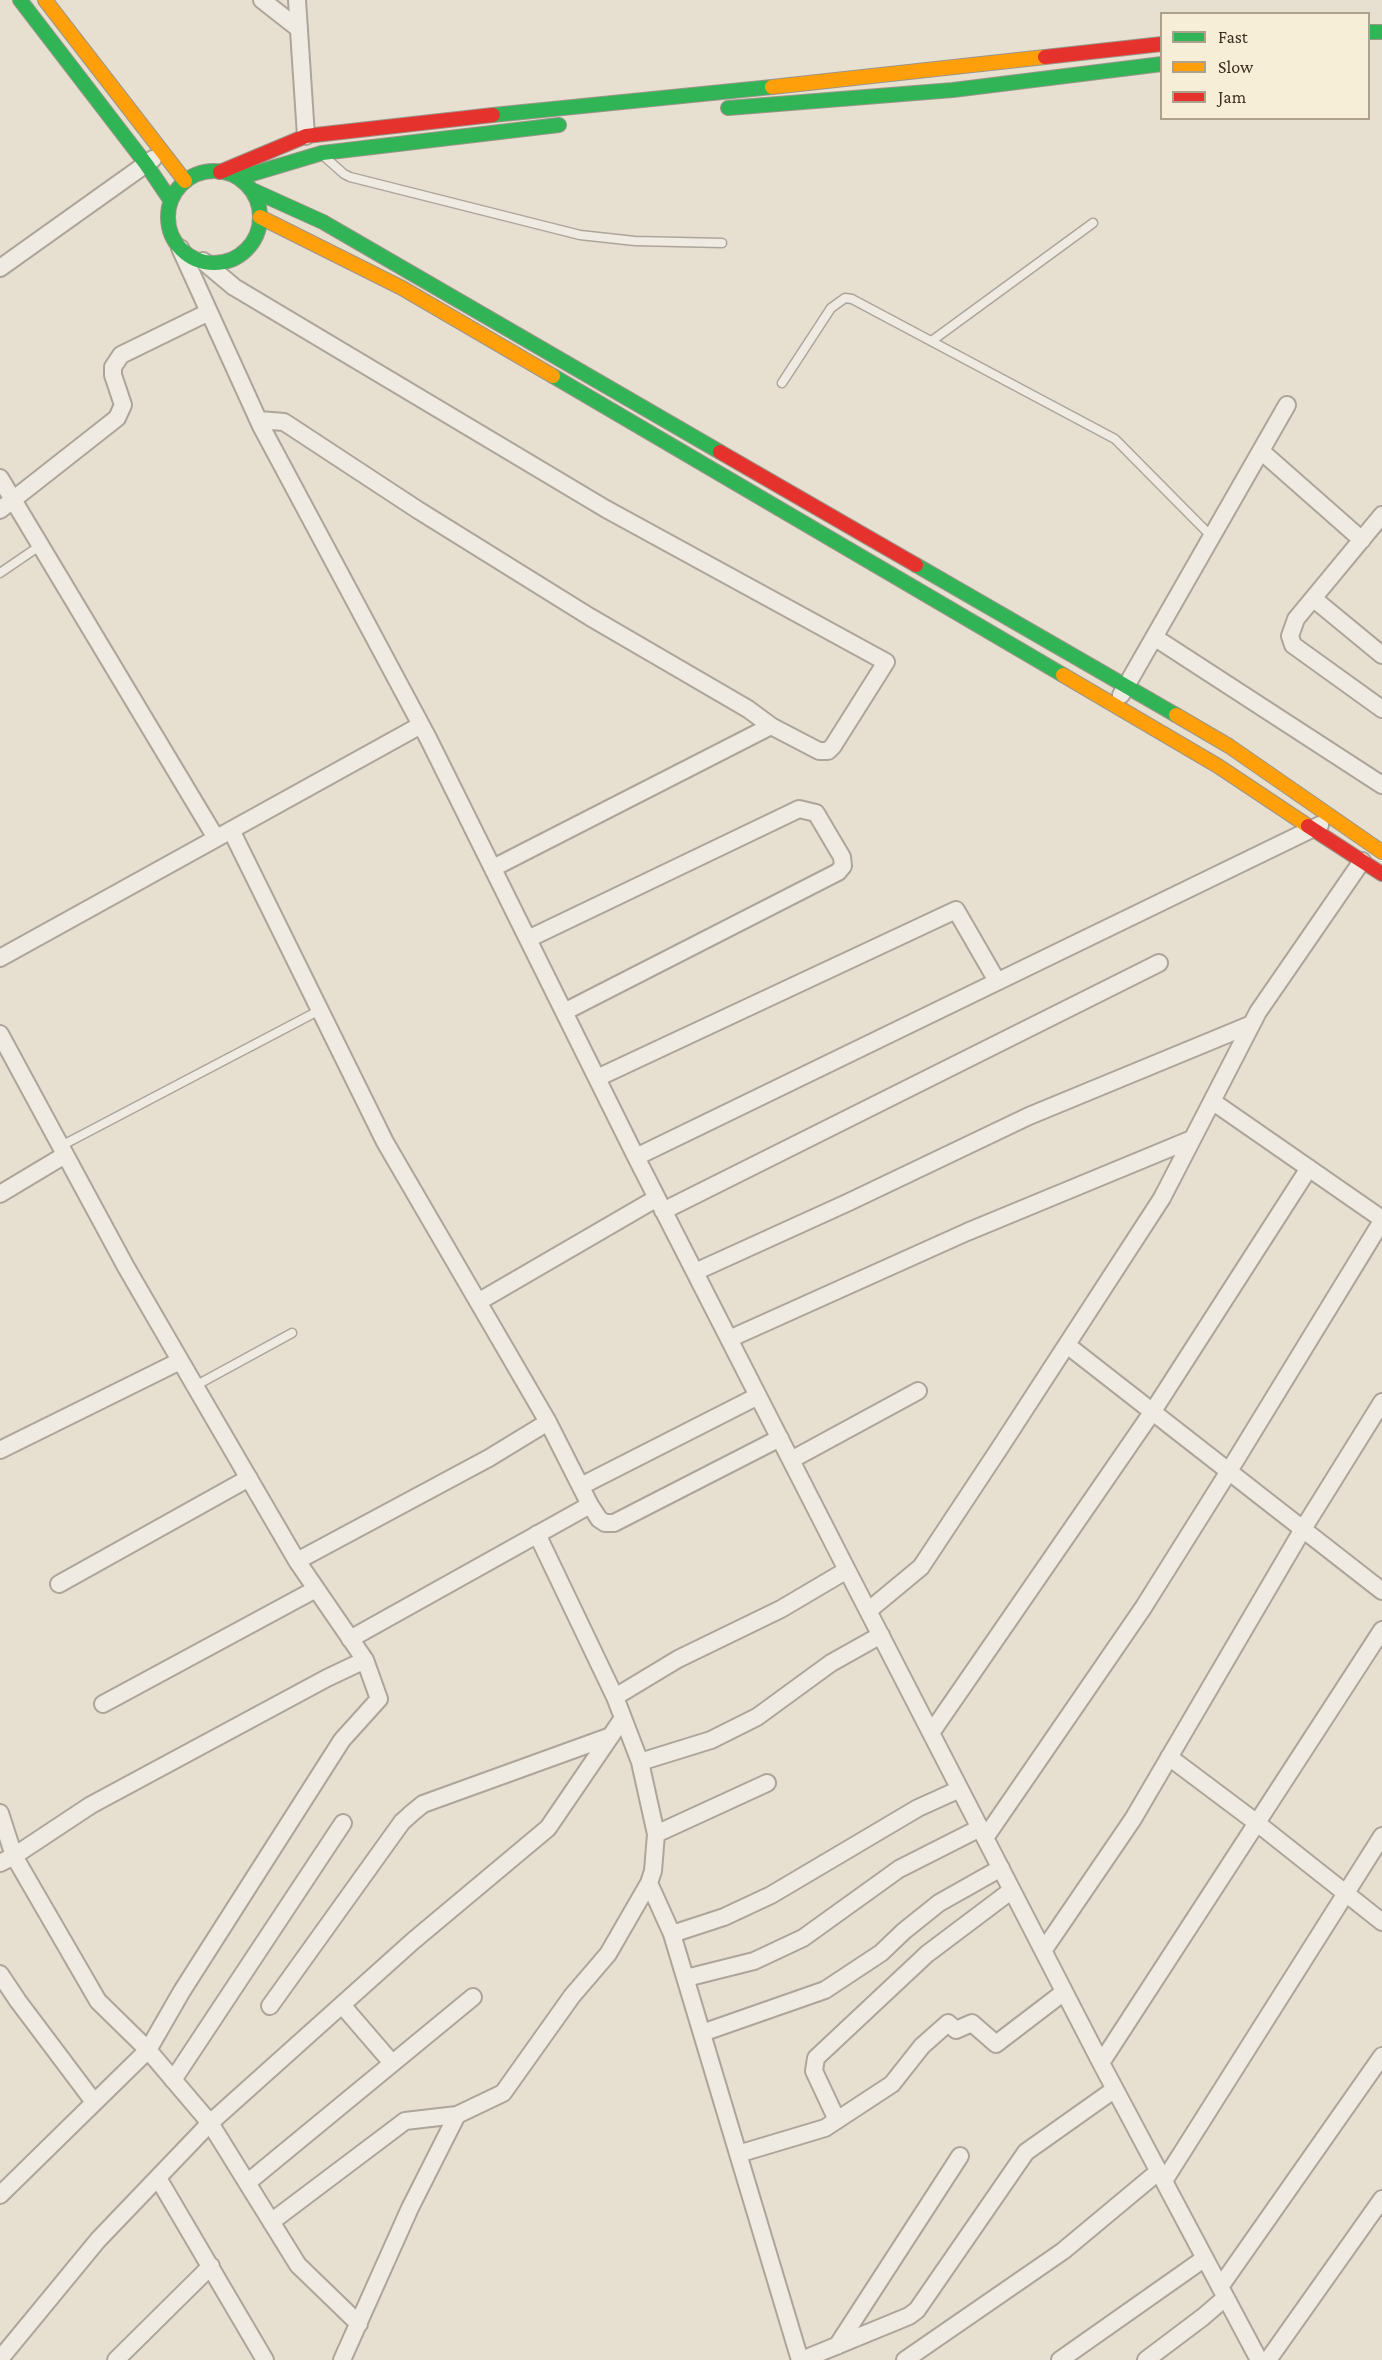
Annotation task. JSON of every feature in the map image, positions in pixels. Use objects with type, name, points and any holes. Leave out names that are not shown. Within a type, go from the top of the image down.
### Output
[{"type":"street","points":[[20,0],[146,164],[171,201]]},
{"type":"street","points":[[45,0],[185,181]]},
{"type":"street","points":[[262,0],[299,29]]},
{"type":"street","points":[[297,0],[306,136]]},
{"type":"street","points":[[220,172],[306,136],[354,129],[908,73],[1160,44]]},
{"type":"street","points":[[719,108],[910,93],[1160,64]]},
{"type":"street","points":[[908,73],[910,93]]},
{"type":"street","points":[[239,178],[322,153],[569,124]]},
{"type":"street","points":[[0,268],[164,152]]},
{"type":"street","points":[[180,248],[196,259],[210,263],[225,261],[239,255],[250,245],[257,232],[260,217],[257,202],[250,189],[239,178],[220,172],[210,171],[195,175],[185,181],[173,195],[168,209],[168,225],[173,239],[180,248],[259,420],[422,725],[729,1340],[1064,1992],[1259,2360]]},
{"type":"street","points":[[250,189],[323,222],[1229,746],[1382,852]]},
{"type":"street","points":[[260,217],[402,288],[1115,705],[1244,782],[1382,874]]},
{"type":"street","points":[[203,261],[234,287],[606,509],[886,662],[833,746],[828,751],[819,751],[771,726],[748,709],[580,611],[284,422],[259,420]]},
{"type":"street","points":[[7,505],[117,418],[123,405],[113,375],[113,367],[121,355],[209,312]]},
{"type":"street","points":[[1115,705],[1287,405]]},
{"type":"street","points":[[1261,451],[1362,540]]},
{"type":"street","points":[[0,478],[7,505],[41,545],[224,834],[320,1010],[385,1142],[548,1422],[599,1519],[605,1523],[614,1523],[780,1438]]},
{"type":"street","points":[[1382,515],[1314,598],[1292,627],[1290,636],[1293,645],[1382,709]]},
{"type":"street","points":[[1314,598],[1382,654]]},
{"type":"street","points":[[1154,637],[1382,785]]},
{"type":"street","points":[[0,958],[422,725]]},
{"type":"street","points":[[493,868],[771,726]]},
{"type":"street","points":[[528,939],[799,809],[816,813],[842,857],[843,866],[838,872],[564,1012]]},
{"type":"street","points":[[636,1157],[1334,818]]},
{"type":"street","points":[[868,1611],[921,1567],[1162,1197],[1252,1024],[1362,861]]},
{"type":"street","points":[[597,1078],[956,910],[997,981]]},
{"type":"street","points":[[478,1302],[660,1204],[1159,963]]},
{"type":"street","points":[[695,1272],[1029,1116],[1252,1024]]},
{"type":"street","points":[[0,1034],[126,1267],[297,1561],[365,1660],[379,1699],[342,1740],[182,1991],[148,2050],[0,2195]]},
{"type":"street","points":[[686,1978],[754,1961],[803,1938],[899,1869],[983,1833],[1143,1608],[1229,1472],[1382,1220],[1212,1101]]},
{"type":"street","points":[[729,1340],[966,1232],[1192,1139]]},
{"type":"street","points":[[0,1194],[63,1151]]},
{"type":"street","points":[[931,1733],[1153,1412],[1309,1168]]},
{"type":"street","points":[[1067,1344],[1382,1591]]},
{"type":"street","points":[[0,1450],[180,1360]]},
{"type":"street","points":[[791,1460],[918,1391]]},
{"type":"street","points":[[581,1486],[758,1396]]},
{"type":"street","points":[[1043,1951],[1133,1819],[1303,1528],[1382,1402]]},
{"type":"street","points":[[297,1561],[489,1458],[548,1422]]},
{"type":"street","points":[[59,1584],[249,1478]]},
{"type":"street","points":[[351,1639],[590,1505]]},
{"type":"street","points":[[271,2222],[405,2121],[457,2115],[503,2093],[572,1995],[608,1954],[649,1883],[653,1871],[656,1834],[640,1762],[615,1697],[537,1534]]},
{"type":"street","points":[[615,1697],[678,1659],[781,1609],[847,1570]]},
{"type":"street","points":[[103,1704],[316,1589]]},
{"type":"street","points":[[1101,2063],[1382,1630]]},
{"type":"street","points":[[640,1762],[711,1740],[757,1717],[831,1663],[881,1635]]},
{"type":"street","points":[[7,1860],[91,1805],[316,1683],[365,1660]]},
{"type":"street","points":[[0,2359],[98,2240],[210,2123],[413,1941],[548,1828],[623,1719]]},
{"type":"street","points":[[270,2006],[402,1822],[423,1804],[611,1736]]},
{"type":"street","points":[[1169,1757],[1382,1922]]},
{"type":"street","points":[[656,1834],[767,1783]]},
{"type":"street","points":[[672,1934],[724,1917],[771,1895],[918,1808],[960,1789]]},
{"type":"street","points":[[0,1813],[7,1860],[99,2001],[148,2050],[210,2123],[298,2265],[359,2324]]},
{"type":"street","points":[[173,2080],[343,1823]]},
{"type":"street","points":[[905,2360],[1063,2251],[1161,2176],[1382,1836]]},
{"type":"street","points":[[702,2033],[825,1990],[881,1953],[939,1903],[1001,1868]]},
{"type":"street","points":[[649,1883],[672,1934],[801,2360],[909,2316],[917,2310],[1026,2152],[1115,2089]]},
{"type":"street","points":[[837,2120],[814,2071],[816,2058],[927,1954],[1012,1890]]},
{"type":"street","points":[[0,1974],[6,2000],[94,2102]]},
{"type":"street","points":[[738,2154],[825,2128],[892,2084],[922,2046],[948,2023],[956,2030],[972,2023],[996,2044],[1064,1992]]},
{"type":"street","points":[[247,2182],[473,1997]]},
{"type":"street","points":[[342,2005],[392,2063]]},
{"type":"street","points":[[1146,2360],[1203,2317],[1382,2056]]},
{"type":"street","points":[[342,2360],[410,2208],[457,2115]]},
{"type":"street","points":[[837,2346],[960,2156]]},
{"type":"street","points":[[158,2178],[265,2360]]},
{"type":"street","points":[[1268,2360],[1382,2199]]},
{"type":"street","points":[[1060,2360],[1205,2258]]},
{"type":"street","points":[[116,2360],[210,2266]]},
{"type":"lane","points":[[322,153],[350,177],[580,235],[635,241],[722,243]]},
{"type":"lane","points":[[933,340],[1093,223]]},
{"type":"lane","points":[[782,383],[831,308],[845,298],[852,299],[1116,439],[1212,537]]},
{"type":"lane","points":[[0,573],[41,545]]},
{"type":"lane","points":[[63,1151],[320,1010]]},
{"type":"lane","points":[[195,1386],[292,1333]]},
{"type":"traffic: fast","points":[[20,0],[146,164],[171,201]]},
{"type":"traffic: fast","points":[[1370,32],[1382,32]]},
{"type":"traffic: fast","points":[[728,108],[953,90],[1160,64]]},
{"type":"traffic: fast","points":[[493,115],[772,87]]},
{"type":"traffic: fast","points":[[245,176],[322,153],[559,125]]},
{"type":"traffic: fast","points":[[214,171],[231,175],[246,185],[256,200],[260,217],[256,234],[246,249],[231,259],[214,263],[197,259],[182,249],[172,234],[168,217],[172,200],[182,185],[197,175],[214,171]]},
{"type":"traffic: fast","points":[[250,189],[323,222],[720,452]]},
{"type":"traffic: fast","points":[[553,376],[1063,675]]},
{"type":"traffic: fast","points":[[916,565],[1176,715]]},
{"type":"traffic: slow","points":[[45,0],[185,181]]},
{"type":"traffic: slow","points":[[772,87],[1045,57]]},
{"type":"traffic: slow","points":[[260,217],[402,288],[553,376]]},
{"type":"traffic: slow","points":[[1063,675],[1218,766],[1308,826]]},
{"type":"traffic: slow","points":[[1176,715],[1229,746],[1382,852]]},
{"type":"traffic: jam","points":[[1045,57],[1160,44]]},
{"type":"traffic: jam","points":[[220,172],[306,136],[493,115]]},
{"type":"traffic: jam","points":[[720,452],[916,565]]},
{"type":"traffic: jam","points":[[1308,826],[1382,874]]}]
